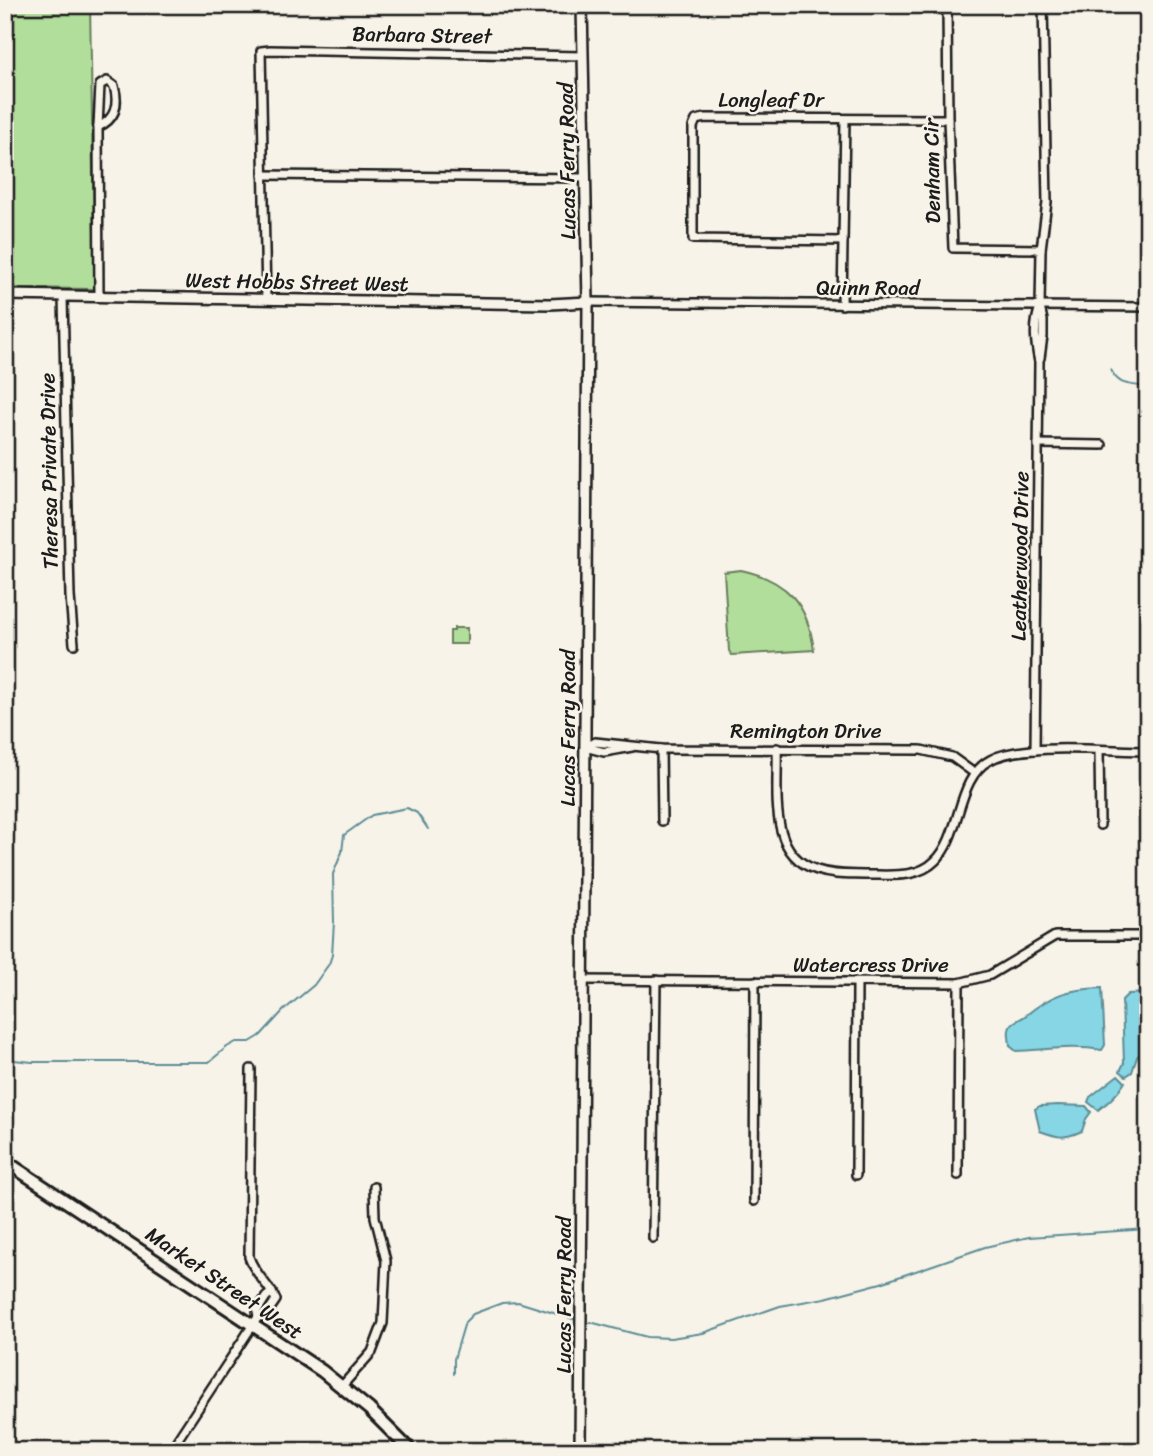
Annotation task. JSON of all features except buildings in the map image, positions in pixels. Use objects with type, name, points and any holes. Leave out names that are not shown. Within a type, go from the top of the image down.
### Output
[{"type":"main road","name":"Market Street West","points":[[5,1161],[255,1321],[342,1386],[411,1451]]},
{"type":"street","name":"Lucas Ferry Road","points":[[580,1451],[588,302],[582,5]]},
{"type":"street","name":"Denham Cir","points":[[947,5],[953,248],[1041,248]]},
{"type":"street","points":[[1040,306],[1041,248],[1047,202],[1043,5]]},
{"type":"street","name":"Barbara Street","points":[[263,174],[261,51],[583,56]]},
{"type":"street","points":[[98,127],[107,123],[115,110],[114,86],[107,81],[100,85],[98,91],[98,127],[99,297]]},
{"type":"street","name":"Longleaf Dr","points":[[843,242],[693,239],[692,139],[696,120],[705,117],[948,119]]},
{"type":"street","points":[[842,305],[845,118]]},
{"type":"street","points":[[266,299],[263,174],[585,177]]},
{"type":"street","name":"West Hobbs Street West","points":[[5,295],[550,304],[588,302]]},
{"type":"street","name":"Theresa Private Drive","points":[[63,297],[70,596],[74,644]]},
{"type":"street","name":"Quinn Road","points":[[588,302],[1148,307]]},
{"type":"street","name":"Leatherwood Drive","points":[[1035,750],[1039,362],[1035,331],[1040,306]]},
{"type":"street","points":[[1038,444],[1102,445]]},
{"type":"street","name":"Remington Drive","points":[[585,747],[604,752],[633,747],[929,751],[952,757],[974,773]]},
{"type":"street","points":[[777,748],[778,823],[787,845],[796,858],[809,867],[840,874],[909,874],[931,865],[946,846],[974,773],[986,762],[1007,752],[1148,751]]},
{"type":"street","points":[[661,749],[662,821]]},
{"type":"street","points":[[1099,751],[1100,825]]},
{"type":"street","name":"Watercress Drive","points":[[583,980],[959,983],[990,975],[1055,936],[1148,936]]},
{"type":"street","points":[[653,1238],[656,980]]},
{"type":"street","points":[[754,1201],[755,981]]},
{"type":"street","points":[[856,1175],[857,983]]},
{"type":"street","points":[[958,1175],[959,983]]},
{"type":"street","points":[[170,1451],[255,1321],[257,1311],[272,1292],[270,1286],[255,1273],[249,1257],[250,1069]]},
{"type":"street","points":[[342,1386],[372,1352],[383,1323],[386,1261],[374,1216],[374,1187]]},
{"type":"green space","points":[[5,5],[90,5],[95,289],[5,288]]},
{"type":"green space","points":[[741,570],[771,580],[792,596],[807,620],[814,650],[732,655],[729,651],[724,572]]},
{"type":"green space","points":[[454,628],[467,628],[467,644],[450,644],[450,631],[454,631]]},
{"type":"water","points":[[1102,988],[1105,1045],[1102,1050],[1069,1048],[1016,1051],[1010,1046],[1010,1027],[1044,1002],[1070,991]]},
{"type":"water","points":[[1148,993],[1148,1045],[1137,1057],[1132,1072],[1126,1076],[1120,1071],[1124,1063],[1122,1000],[1128,994]]},
{"type":"water","points":[[1118,1075],[1125,1082],[1110,1101],[1098,1110],[1088,1102],[1090,1097]]},
{"type":"water","points":[[1058,1105],[1086,1106],[1091,1112],[1082,1131],[1061,1137],[1040,1131],[1035,1109]]},
{"type":"waterway","points":[[1111,370],[1119,381],[1140,386],[1148,396]]},
{"type":"waterway","points":[[5,1059],[32,1062],[209,1062],[236,1042],[250,1042],[260,1036],[284,1010],[314,985],[329,964],[334,922],[333,874],[342,852],[344,835],[372,815],[407,808],[417,813],[428,829]]},
{"type":"waterway","points":[[590,1322],[647,1337],[671,1338],[703,1333],[780,1306],[825,1298],[881,1283],[985,1247],[1029,1237],[1148,1229]]},
{"type":"waterway","points":[[454,1374],[454,1359],[465,1322],[473,1314],[502,1303],[518,1302],[573,1319]]}]
